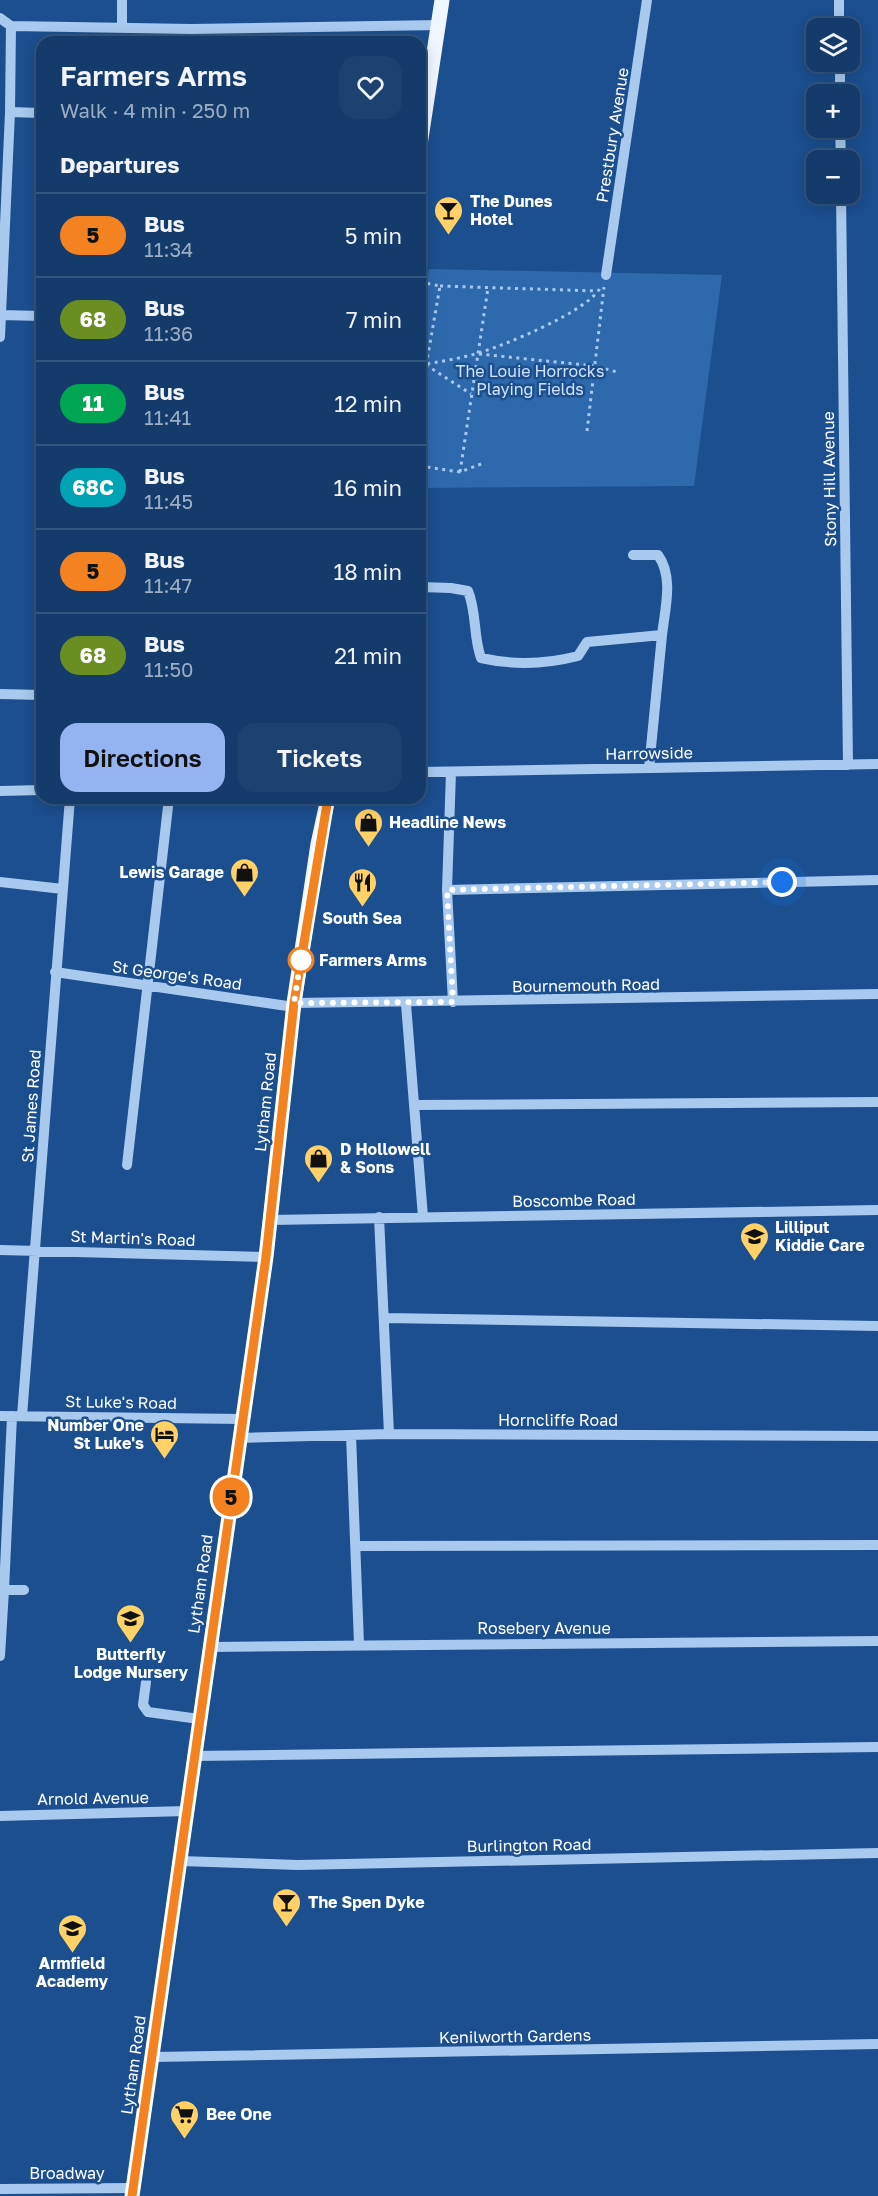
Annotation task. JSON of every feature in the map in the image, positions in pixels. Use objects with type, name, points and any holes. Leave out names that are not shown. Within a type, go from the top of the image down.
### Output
[{"type":"main road","points":[[426,83],[439,25],[442,0]]},
{"type":"main road","name":"Lytham Road","points":[[133,2192],[193,1756],[266,1257],[294,1005],[327,804]]},
{"type":"street","points":[[122,0],[122,28]]},
{"type":"street","name":"Prestbury Avenue","points":[[606,275],[647,0]]},
{"type":"street","points":[[839,0],[839,18]]},
{"type":"street","points":[[0,18],[10,26],[122,28],[439,25]]},
{"type":"street","points":[[0,337],[10,112],[10,26]]},
{"type":"street","points":[[191,29],[192,36]]},
{"type":"street","points":[[10,112],[36,113]]},
{"type":"street","name":"Stony Hill Avenue","points":[[841,204],[848,765]]},
{"type":"street","points":[[1,315],[36,316]]},
{"type":"street","points":[[633,555],[658,555],[666,566],[668,579],[649,768]]},
{"type":"street","points":[[426,587],[468,591],[473,604],[475,643],[481,658],[497,662],[545,662],[567,659],[578,656],[587,642],[662,635]]},
{"type":"street","points":[[0,694],[36,692]]},
{"type":"street","name":"Harrowside","points":[[426,772],[878,765]]},
{"type":"street","points":[[451,772],[447,890],[453,1002]]},
{"type":"street","points":[[0,791],[36,790]]},
{"type":"street","name":"St James Road","points":[[0,1656],[17,1416],[35,1250],[70,804]]},
{"type":"street","points":[[127,1165],[168,804]]},
{"type":"street","points":[[447,890],[878,880]]},
{"type":"street","points":[[0,882],[63,889]]},
{"type":"street","name":"St George's Road","points":[[55,972],[294,1005]]},
{"type":"street","name":"Bournemouth Road","points":[[294,1005],[878,994]]},
{"type":"street","points":[[406,1004],[423,1217]]},
{"type":"street","points":[[414,1105],[878,1102]]},
{"type":"street","name":"Boscombe Road","points":[[270,1220],[379,1216],[878,1210]]},
{"type":"street","points":[[379,1216],[389,1434]]},
{"type":"street","name":"St Martin's Road","points":[[0,1250],[266,1257]]},
{"type":"street","points":[[385,1318],[878,1326]]},
{"type":"street","name":"St Luke's Road","points":[[0,1416],[242,1419]]},
{"type":"street","name":"Horncliffe Road","points":[[239,1438],[389,1434],[878,1436]]},
{"type":"street","points":[[351,1435],[359,1644]]},
{"type":"street","points":[[356,1546],[878,1545]]},
{"type":"street","points":[[3,1596],[24,1590]]},
{"type":"street","name":"Rosebery Avenue","points":[[210,1647],[878,1641]]},
{"type":"street","points":[[146,1682],[142,1705],[148,1712],[200,1719]]},
{"type":"street","points":[[193,1756],[878,1747]]},
{"type":"street","name":"Arnold Avenue","points":[[0,1816],[187,1811]]},
{"type":"street","name":"Burlington Road","points":[[180,1861],[298,1865],[878,1853]]},
{"type":"street","name":"Kenilworth Gardens","points":[[153,2057],[878,2044]]},
{"type":"street","name":"Broadway","points":[[2,2191],[133,2192]]},
{"type":"path","points":[[426,364],[476,354],[554,323],[599,291],[606,275]]},
{"type":"path","points":[[587,431],[606,275]]},
{"type":"path","points":[[426,283],[440,286],[599,291]]},
{"type":"path","points":[[426,359],[440,286]]},
{"type":"path","points":[[460,472],[476,354],[488,288]]},
{"type":"path","points":[[476,354],[595,366],[617,372]]},
{"type":"path","points":[[426,365],[471,394]]},
{"type":"path","points":[[474,373],[491,376]]},
{"type":"path","points":[[426,467],[460,472],[481,464]]},
{"type":"green space","name":"The Louie Horrocks Playing Fields","points":[[429,269],[722,275],[694,486],[426,488],[426,287]]},
{"type":"bus line","name":"5","points":[[132,2196],[266,1257],[294,1003],[318,844],[327,804]]},
{"type":"place","name":"The Dunes Hotel","points":[[449,236]]},
{"type":"place","name":"Headline News","points":[[368,848]]},
{"type":"place","name":"Lewis Garage","points":[[245,898]]},
{"type":"place","name":"South Sea","points":[[362,908]]},
{"type":"place","name":"Farmers Arms","points":[[301,960]]},
{"type":"place","name":"D Hollowell & Sons","points":[[319,1184]]},
{"type":"place","name":"Lilliput Kiddie Care","points":[[754,1262]]},
{"type":"place","name":"Number One St Luke's","points":[[165,1460]]},
{"type":"place","name":"Butterfly Lodge Nursery","points":[[131,1644]]},
{"type":"place","name":"The Spen Dyke","points":[[287,1928]]},
{"type":"place","name":"Armfield Academy","points":[[72,1954]]},
{"type":"place","name":"Bee One","points":[[185,2140]]},
{"type":"route","points":[[301,960],[301,958],[294,1003],[453,1002],[447,890],[782,882]]}]
